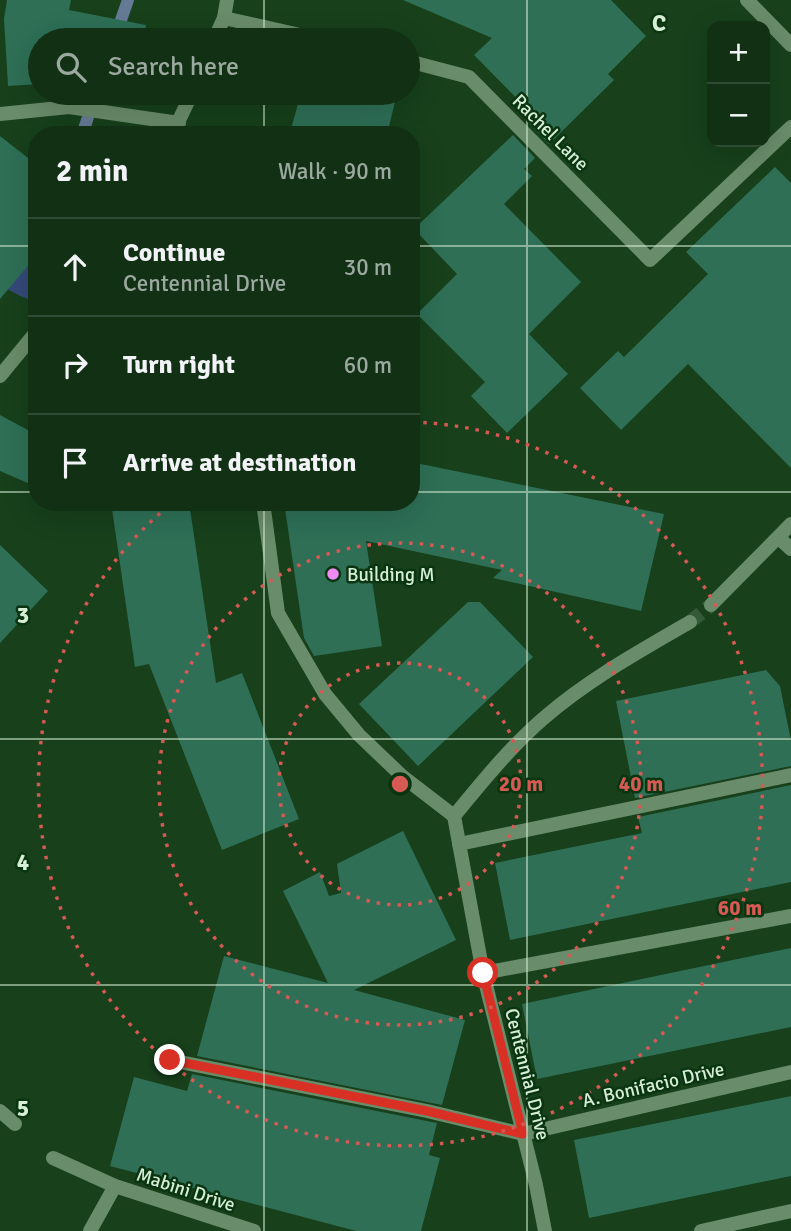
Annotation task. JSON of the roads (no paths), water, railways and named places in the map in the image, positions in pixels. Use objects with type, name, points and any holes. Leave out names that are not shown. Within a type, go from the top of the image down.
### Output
[{"type":"street","points":[[219,28],[227,0]]},
{"type":"street","points":[[747,0],[791,45]]},
{"type":"street","points":[[224,18],[269,28]]},
{"type":"street","name":"Rachel Lane","points":[[420,64],[469,76],[650,260],[791,127]]},
{"type":"street","points":[[177,126],[187,105]]},
{"type":"street","points":[[0,114],[69,107],[161,126]]},
{"type":"street","points":[[0,376],[28,342]]},
{"type":"street","points":[[264,511],[278,613],[326,694],[359,735],[401,776],[454,816],[497,764],[544,718],[580,689],[690,622]]},
{"type":"street","points":[[710,605],[791,524]]},
{"type":"street","points":[[779,538],[791,549]]},
{"type":"street","points":[[459,845],[791,775]]},
{"type":"street","name":"Centennial Drive","points":[[454,816],[483,973],[545,1231]]},
{"type":"street","points":[[483,973],[791,916]]},
{"type":"street","points":[[170,1060],[427,1111],[523,1134]]},
{"type":"street","name":"A. Bonifacio Drive","points":[[523,1134],[791,1072]]},
{"type":"street","points":[[0,1111],[15,1124]]},
{"type":"street","points":[[54,1158],[115,1186]]},
{"type":"street","name":"Mabini Drive","points":[[90,1231],[115,1186],[254,1231]]},
{"type":"street","points":[[701,1231],[791,1212]]},
{"type":"waterway","points":[[118,28],[128,0]]},
{"type":"waterway","points":[[85,126],[92,105]]},
{"type":"waterway","points":[[0,245],[28,259]]},
{"type":"tunnel","points":[[690,622],[711,605]]},
{"type":"place","name":"Building M","points":[[333,574]]}]
